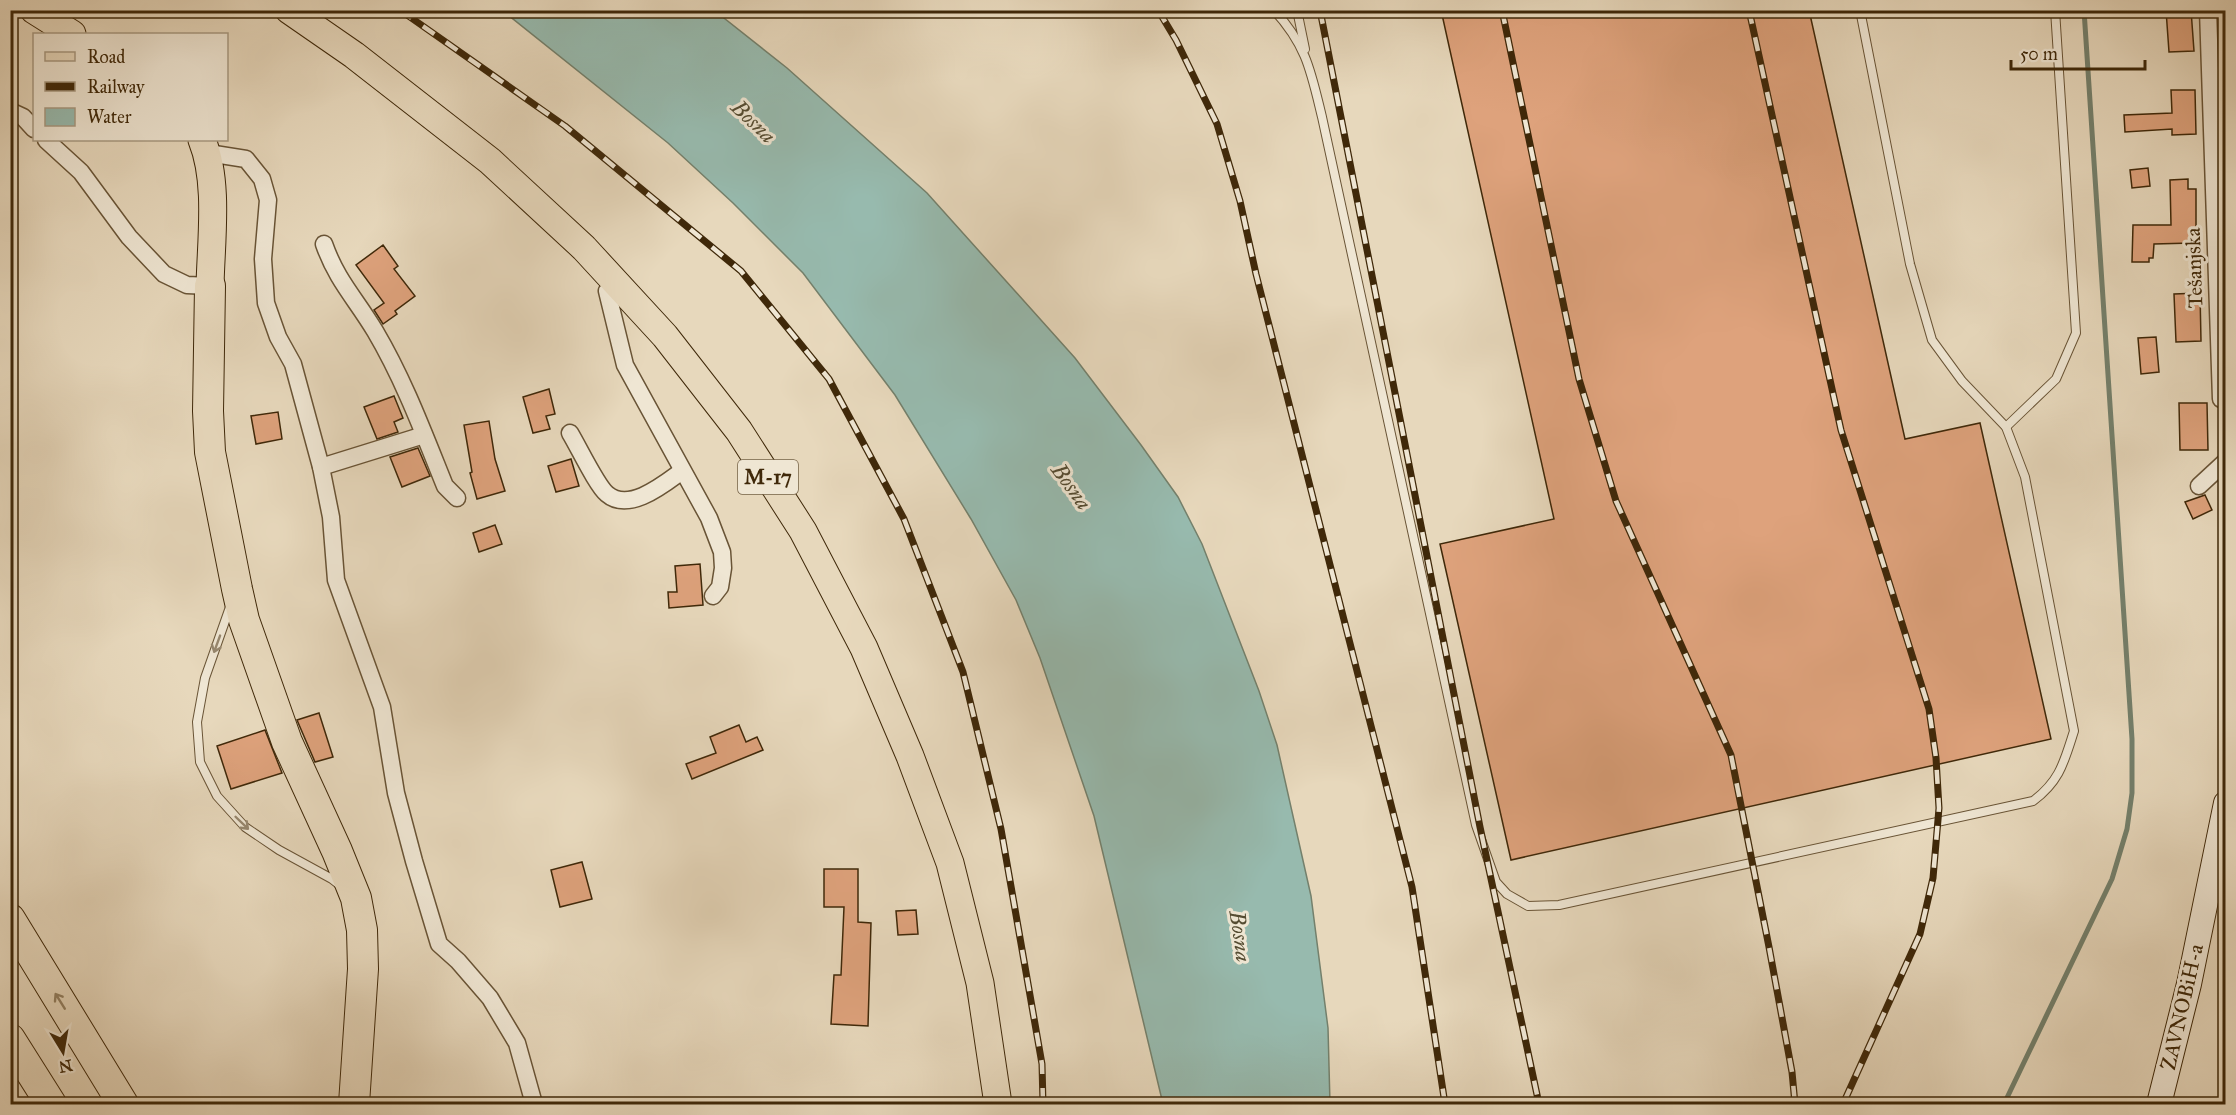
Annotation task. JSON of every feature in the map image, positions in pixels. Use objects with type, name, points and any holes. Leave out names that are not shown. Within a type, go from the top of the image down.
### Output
[{"type":"highway","points":[[210,286],[208,411],[210,452],[244,620],[287,742],[338,850],[356,898],[362,930],[363,969],[354,1104]]},
{"type":"highway","points":[[10,919],[123,1104]]},
{"type":"highway","points":[[13,1043],[29,1089],[37,1104]]},
{"type":"highway","points":[[13,1043],[51,1104]]},
{"type":"main road","points":[[33,10],[70,33]]},
{"type":"main road","name":"M-17","points":[[289,10],[354,55],[490,161],[584,248],[665,336],[739,430],[803,531],[864,648],[910,756],[950,862],[980,983],[999,1104]]},
{"type":"main road","points":[[205,146],[213,204],[210,286]]},
{"type":"main road","name":"ZAVNOBiH-a","points":[[2159,1104],[2189,984],[2226,803]]},
{"type":"street","name":"Tešanjska","points":[[2208,10],[2219,135],[2221,399]]},
{"type":"street","points":[[10,111],[22,117],[33,128]]},
{"type":"street","points":[[47,141],[81,172],[129,237],[164,274],[187,285],[210,286]]},
{"type":"street","points":[[205,146],[246,159],[262,179],[268,200],[263,259],[266,303],[278,337],[293,364],[321,467],[332,517],[336,580],[382,707],[396,794],[439,944],[458,961],[490,998],[517,1043],[534,1104]]},
{"type":"street","points":[[324,244],[340,282],[374,330],[397,373],[445,486],[457,498]]},
{"type":"street","points":[[616,283],[607,291],[625,364],[709,518],[722,552],[723,568],[720,587],[713,596]]},
{"type":"street","points":[[570,434],[606,493],[617,499],[643,496],[682,471]]},
{"type":"street","points":[[321,467],[424,435]]},
{"type":"street","points":[[2199,486],[2226,461]]},
{"type":"lane","points":[[1274,10],[1291,29],[1308,61]]},
{"type":"lane","points":[[1297,10],[1325,129],[1476,825],[1496,882],[1508,894],[1528,906],[1559,905],[1800,854],[2033,801],[2047,790],[2061,772],[2074,731],[2025,477],[2006,427],[1962,381],[1932,340],[1910,264],[1860,10]]},
{"type":"lane","points":[[2006,427],[2056,379],[2076,333],[2055,10]]},
{"type":"lane","points":[[237,589],[205,678],[197,722],[200,762],[217,796],[245,827],[279,850],[332,879],[356,898]]},
{"type":"water","name":"Bosna","points":[[503,11],[715,11],[787,68],[927,193],[1075,358],[1141,445],[1178,497],[1202,544],[1259,691],[1277,745],[1311,896],[1328,1028],[1330,1104],[1163,1104],[1094,816],[1040,658],[1016,600],[971,519],[895,395],[803,273],[733,203],[668,143]]},
{"type":"building","points":[[1441,10],[1809,10],[1905,439],[1980,423],[2051,739],[1511,860],[1440,544],[1554,519]]},
{"type":"building","points":[[2166,10],[2191,10],[2194,51],[2169,52]]},
{"type":"building","points":[[2171,90],[2195,90],[2196,134],[2172,135],[2172,129],[2125,132],[2124,115],[2172,113]]},
{"type":"building","points":[[2148,168],[2150,186],[2132,188],[2130,170]]},
{"type":"building","points":[[2188,179],[2188,189],[2196,189],[2196,235],[2192,235],[2192,243],[2154,244],[2153,258],[2149,258],[2149,262],[2132,262],[2133,225],[2171,225],[2170,180]]},
{"type":"building","points":[[383,245],[398,266],[394,269],[415,296],[395,311],[397,314],[383,324],[374,310],[384,303],[356,265]]},
{"type":"building","points":[[2200,293],[2201,341],[2176,342],[2174,294]]},
{"type":"building","points":[[2156,337],[2159,372],[2141,374],[2138,338]]},
{"type":"building","points":[[549,389],[555,414],[546,416],[550,429],[533,433],[523,397]]},
{"type":"building","points":[[394,396],[403,418],[394,422],[398,432],[377,439],[364,407]]},
{"type":"building","points":[[2179,403],[2207,403],[2208,450],[2180,450]]},
{"type":"building","points":[[278,412],[282,439],[256,444],[251,416]]},
{"type":"building","points":[[489,421],[495,459],[505,491],[477,499],[470,473],[472,472],[464,425]]},
{"type":"building","points":[[418,448],[430,476],[402,487],[390,457]]},
{"type":"building","points":[[571,459],[579,486],[556,492],[548,466]]},
{"type":"building","points":[[2205,495],[2212,510],[2193,519],[2185,502]]},
{"type":"building","points":[[495,525],[502,544],[479,552],[473,533]]},
{"type":"building","points":[[700,564],[703,605],[669,608],[668,592],[677,592],[675,566]]},
{"type":"building","points":[[319,713],[333,757],[315,762],[297,720]]},
{"type":"building","points":[[739,725],[746,742],[757,737],[763,750],[692,779],[686,764],[716,753],[710,737]]},
{"type":"building","points":[[265,730],[282,773],[231,789],[217,746]]},
{"type":"building","points":[[582,862],[592,899],[560,907],[551,870]]},
{"type":"building","points":[[824,869],[858,869],[858,922],[871,923],[868,1026],[831,1024],[834,975],[841,975],[844,907],[824,907]]},
{"type":"building","points":[[916,910],[918,934],[898,935],[896,911]]},
{"type":"waterway","points":[[2004,1104],[2112,879],[2127,829],[2132,793],[2132,739],[2084,10]]},
{"type":"railway","points":[[400,10],[565,126],[741,271],[829,379],[904,519],[963,672],[1001,829],[1042,1064],[1043,1104]]},
{"type":"railway","points":[[1158,10],[1176,40],[1217,124],[1240,201],[1256,274],[1412,887],[1445,1104]]},
{"type":"railway","points":[[1320,10],[1480,827],[1539,1104]]},
{"type":"railway","points":[[1502,10],[1579,379],[1616,501],[1731,755],[1792,1072],[1795,1104]]},
{"type":"railway","points":[[1749,10],[1841,430],[1929,709],[1936,758],[1939,808],[1933,878],[1920,934],[1843,1104]]}]
